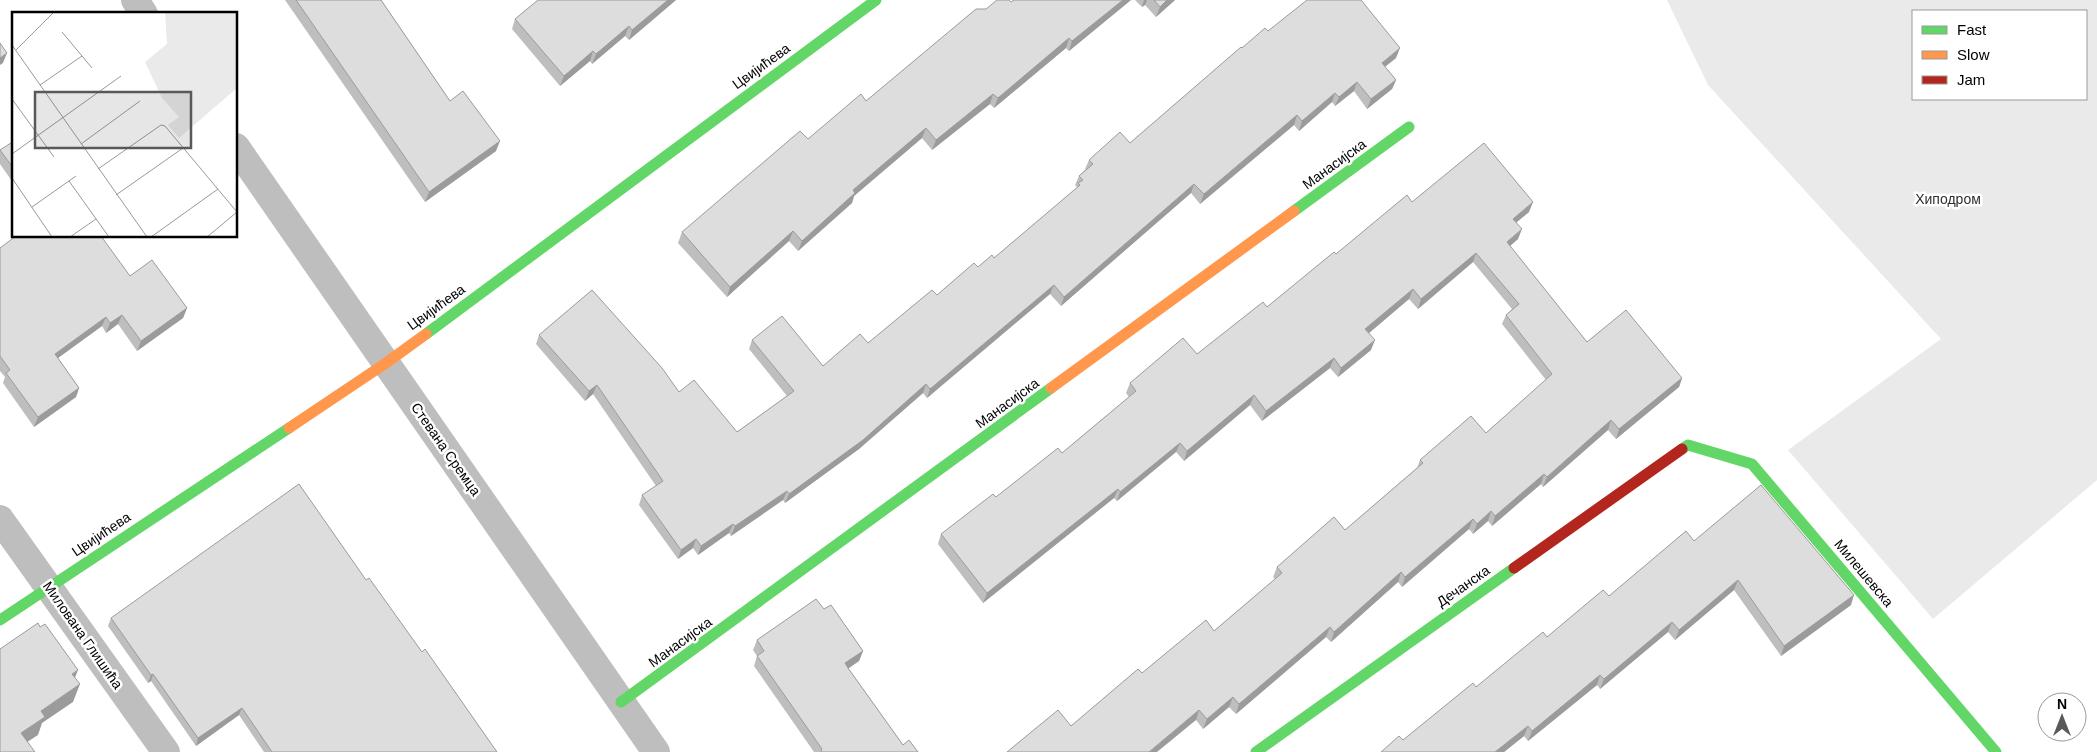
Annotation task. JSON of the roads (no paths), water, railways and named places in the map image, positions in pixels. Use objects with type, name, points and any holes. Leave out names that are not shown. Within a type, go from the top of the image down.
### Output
[{"type":"street","points":[[134,0],[143,12]]},
{"type":"street","name":"Цвијићева","points":[[0,620],[48,586],[386,363],[876,0]]},
{"type":"street","name":"Манасијска","points":[[621,702],[1409,127]]},
{"type":"street","name":"Стевана Сремца","points":[[238,150],[656,752]]},
{"type":"street","name":"Милешевска","points":[[1688,445],[1752,464],[1994,751]]},
{"type":"street","name":"Дечанска","points":[[1256,752],[1688,445]]},
{"type":"street","name":"Милована Глишића","points":[[0,519],[166,752]]},
{"type":"park label","name":"Хиподром","points":[[1948,199]]}]
